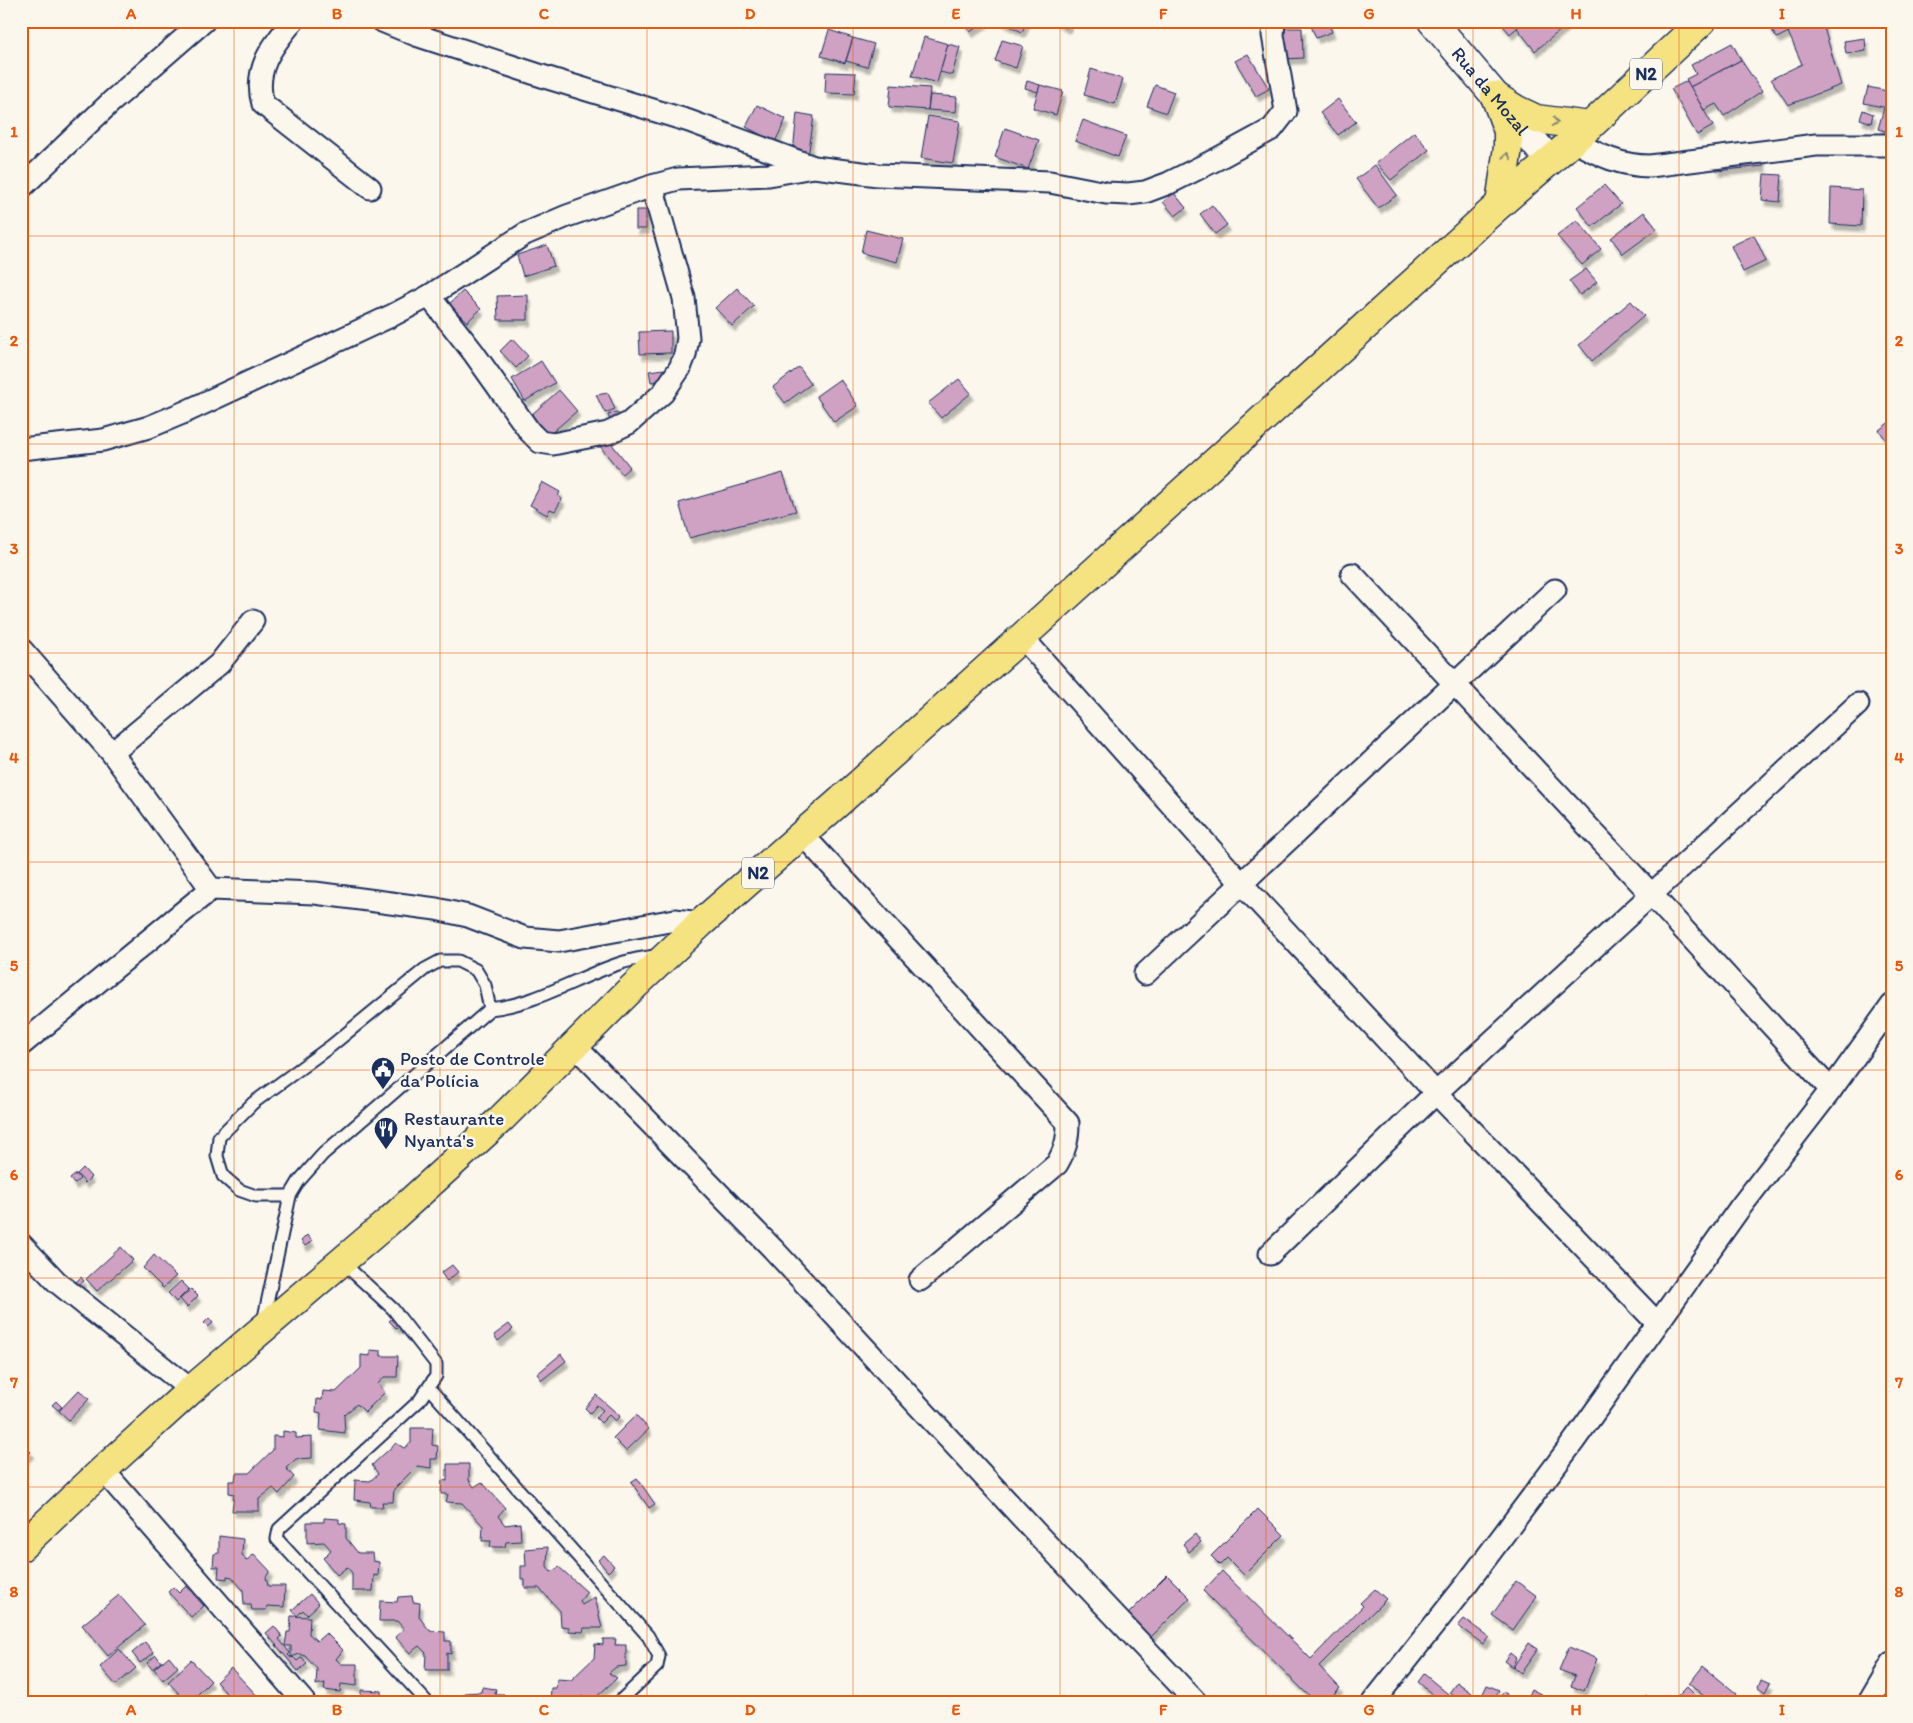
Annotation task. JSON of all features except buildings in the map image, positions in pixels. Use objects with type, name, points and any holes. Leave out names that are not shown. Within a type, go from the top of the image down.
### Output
[{"type":"main road","name":"Rua da Mozal","points":[[1432,21],[1550,161]]},
{"type":"main road","name":"N2","points":[[21,1547],[191,1390],[388,1222],[501,1119],[627,993],[701,923],[1022,637],[1500,204],[1582,133],[1702,21]]},
{"type":"main road","points":[[1495,96],[1536,119],[1582,133]]},
{"type":"main road","points":[[1495,96],[1508,131],[1508,148],[1500,204]]},
{"type":"street","points":[[21,188],[110,102],[204,21]]},
{"type":"street","points":[[293,21],[270,52],[262,72],[259,92],[263,104],[370,188]]},
{"type":"street","points":[[382,21],[416,35],[520,69],[689,121],[814,167],[878,175],[1050,182],[1128,194],[1145,192],[1170,183],[1272,128],[1281,118],[1286,111],[1273,35],[1274,21]]},
{"type":"street","points":[[1582,133],[1604,157],[1633,166],[1650,166],[1816,145],[1892,145]]},
{"type":"street","points":[[21,449],[103,440],[149,427],[224,395],[393,315],[429,296],[525,234],[566,216],[652,186],[678,179],[769,175],[814,167]]},
{"type":"street","points":[[429,296],[473,352],[530,432],[540,442],[553,444],[608,433],[629,423],[663,394],[680,368],[688,338],[684,298],[652,186]]},
{"type":"street","points":[[1352,574],[1831,1090]]},
{"type":"street","points":[[1145,974],[1555,590]]},
{"type":"street","points":[[112,753],[219,664],[253,621]]},
{"type":"street","points":[[1022,637],[1241,883],[1436,1093],[1657,1323]]},
{"type":"street","points":[[21,649],[112,753],[211,889]]},
{"type":"street","points":[[1270,1254],[1436,1093],[1858,704]]},
{"type":"street","points":[[802,834],[1068,1124],[1068,1138],[1065,1150],[1057,1164],[920,1280]]},
{"type":"street","points":[[21,1045],[211,889],[315,893],[436,909],[468,916],[525,938],[559,941],[675,920],[701,923]]},
{"type":"street","points":[[1373,1702],[1465,1586],[1574,1441],[1739,1210],[1831,1090],[1892,1005]]},
{"type":"street","points":[[575,1046],[773,1249],[1196,1702]]},
{"type":"street","points":[[21,1244],[57,1282],[191,1390]]},
{"type":"street","points":[[103,1470],[304,1702]]},
{"type":"street","points":[[1869,1702],[1892,1663]]},
{"type":"lane","points":[[262,1329],[290,1196],[299,1181],[323,1154],[490,1009],[529,1000],[621,963],[672,952]]},
{"type":"lane","points":[[290,1196],[256,1196],[239,1190],[224,1176],[217,1156],[219,1137],[253,1103],[331,1046],[425,969],[440,961],[458,961],[476,970],[485,985],[490,1009]]},
{"type":"lane","points":[[342,1262],[393,1309],[436,1364],[436,1376],[419,1400],[279,1529],[277,1539],[427,1702]]},
{"type":"lane","points":[[429,1388],[648,1636],[659,1656],[657,1666],[619,1702]]},
{"type":"place","name":"Posto de Controle da Polícia","points":[[383,1090]]},
{"type":"place","name":"Restaurante Nyanta's","points":[[386,1150]]}]
